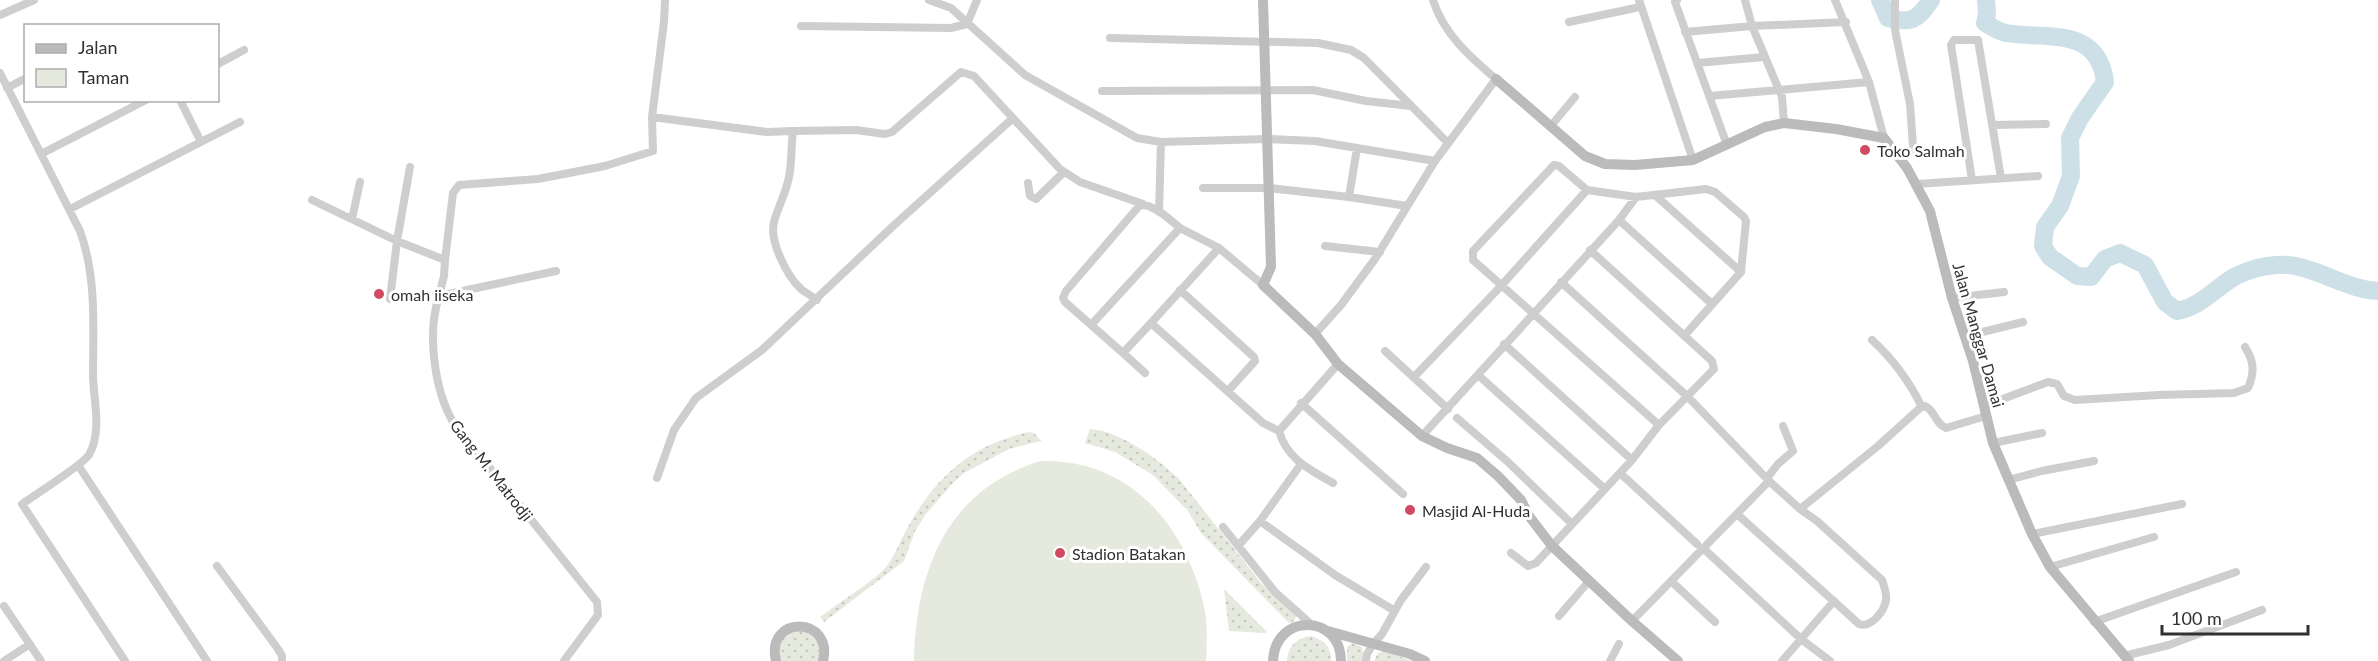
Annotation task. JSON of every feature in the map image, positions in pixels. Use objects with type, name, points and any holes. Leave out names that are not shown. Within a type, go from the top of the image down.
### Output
[{"type":"street","points":[[0,15],[34,0]]},
{"type":"street","points":[[665,0],[652,117],[767,132],[856,130],[885,134],[892,132],[961,72],[974,76],[1064,172],[1086,185],[1143,204],[1180,228],[1267,276],[1338,364],[1422,436],[1447,448],[1477,458],[1521,500],[1529,516],[1552,546],[1678,661]]},
{"type":"street","points":[[929,0],[951,8],[1025,75],[1137,138],[1161,142],[1267,139],[1315,141],[1435,160]]},
{"type":"street","points":[[967,24],[977,0]]},
{"type":"street","points":[[1263,0],[1269,188],[1267,276]]},
{"type":"street","points":[[1433,0],[1437,12],[1453,38],[1550,127],[1585,156],[1605,164],[1635,165],[1693,160],[1765,127],[1784,123],[1884,138]]},
{"type":"street","points":[[1677,0],[1685,32],[1727,145]]},
{"type":"street","points":[[1745,0],[1752,26],[1782,96],[1784,123]]},
{"type":"street","name":"Jalan Manggar Damai","points":[[1836,0],[1869,82],[1884,138],[1917,184],[1930,211],[1952,298],[1977,375],[1993,443],[2008,480],[2032,534],[2050,567],[2126,659]]},
{"type":"street","points":[[1895,0],[1895,30],[1910,104],[1913,146],[1912,150],[1900,158]]},
{"type":"street","points":[[1569,22],[1639,3],[1693,160]]},
{"type":"street","points":[[1685,32],[1752,26],[1846,22]]},
{"type":"street","points":[[801,26],[951,28],[967,24]]},
{"type":"street","points":[[1110,38],[1318,42],[1351,50],[1364,58],[1447,142]]},
{"type":"street","points":[[1972,180],[1951,45],[1954,40],[1978,40],[2001,178]]},
{"type":"street","points":[[219,63],[244,50]]},
{"type":"street","points":[[1697,63],[1764,57]]},
{"type":"street","points":[[0,73],[70,209],[86,247],[92,285],[95,330],[93,377],[96,433],[88,455],[78,465],[22,504],[125,661]]},
{"type":"street","points":[[7,88],[24,79]]},
{"type":"street","points":[[1315,334],[1341,305],[1380,252],[1447,142],[1496,79]]},
{"type":"street","points":[[1709,96],[1869,82]]},
{"type":"street","points":[[1102,91],[1314,90],[1410,106]]},
{"type":"street","points":[[1550,127],[1575,98]]},
{"type":"street","points":[[40,154],[142,102]]},
{"type":"street","points":[[181,102],[201,142]]},
{"type":"street","name":"Gang M. Matrodji","points":[[564,661],[598,615],[597,602],[453,423],[441,399],[433,335],[444,276],[453,193],[459,185],[538,179],[605,166],[653,151],[652,117]]},
{"type":"street","points":[[657,478],[674,430],[696,398],[762,350],[892,227],[1012,119]]},
{"type":"street","points":[[70,209],[240,122]]},
{"type":"street","points":[[1992,124],[2046,124]]},
{"type":"street","points":[[793,131],[789,176],[783,200],[774,221],[772,235],[781,258],[796,282],[802,290],[817,300]]},
{"type":"street","points":[[1158,212],[1161,142]]},
{"type":"street","points":[[1349,197],[1358,148]]},
{"type":"street","points":[[1659,425],[1473,260],[1473,251],[1554,165],[1559,166],[1587,190],[1636,197],[1707,189],[1715,192],[1744,217],[1741,272],[1684,336]]},
{"type":"street","points":[[390,299],[410,167]]},
{"type":"street","points":[[1028,183],[1030,196],[1036,199],[1064,172]]},
{"type":"street","points":[[1917,184],[2038,176]]},
{"type":"street","points":[[352,219],[360,182]]},
{"type":"street","points":[[1203,188],[1269,188],[1407,206]]},
{"type":"street","points":[[1414,377],[1501,286],[1587,190]]},
{"type":"street","points":[[1656,196],[1741,272]]},
{"type":"street","points":[[1422,436],[1619,220],[1636,197]]},
{"type":"street","points":[[312,200],[397,241],[445,260]]},
{"type":"street","points":[[1143,204],[1066,291],[1064,298],[1065,302],[1145,373]]},
{"type":"street","points":[[1619,220],[1712,303]]},
{"type":"street","points":[[1091,325],[1180,228]]},
{"type":"street","points":[[1325,246],[1380,252]]},
{"type":"street","points":[[1123,353],[1219,248]]},
{"type":"street","points":[[1511,553],[1529,566],[1536,563],[1632,460],[1659,425],[1714,369],[1714,364],[1590,250]]},
{"type":"street","points":[[439,296],[556,271]]},
{"type":"street","points":[[1561,282],[1688,398],[1765,477],[1882,580],[1886,602],[1872,624],[1865,626],[1859,624],[1737,514]]},
{"type":"street","points":[[1180,290],[1254,357],[1255,361],[1228,391]]},
{"type":"street","points":[[1952,298],[2004,292]]},
{"type":"street","points":[[1966,336],[2023,322]]},
{"type":"street","points":[[1151,323],[1263,423],[1279,431],[1283,443],[1301,464],[1333,483]]},
{"type":"street","points":[[1872,340],[1888,354],[1909,383],[1922,407]]},
{"type":"street","points":[[1504,344],[1632,460]]},
{"type":"street","points":[[1800,509],[1922,407],[1930,408],[1937,421],[1946,428],[2048,382],[2057,384],[2064,396],[2075,400],[2234,393],[2248,388],[2253,376],[2253,364],[2245,347]]},
{"type":"street","points":[[1384,351],[1448,409]]},
{"type":"street","points":[[1279,431],[1338,364]]},
{"type":"street","points":[[1478,375],[1605,489]]},
{"type":"street","points":[[1301,404],[1403,494]]},
{"type":"street","points":[[1457,418],[1508,462],[1572,524]]},
{"type":"street","points":[[1632,621],[1671,581],[1700,546],[1737,514],[1765,477],[1793,451],[1783,426]]},
{"type":"street","points":[[1993,443],[2042,433]]},
{"type":"street","points":[[2008,480],[2094,461]]},
{"type":"street","points":[[1238,546],[1260,521],[1301,464]]},
{"type":"street","points":[[78,465],[207,661]]},
{"type":"street","points":[[1620,473],[1801,639],[1830,661]]},
{"type":"street","points":[[2032,534],[2182,504]]},
{"type":"street","points":[[1260,521],[1313,561],[1395,611]]},
{"type":"street","points":[[1223,527],[1275,592],[1312,625],[1425,661]]},
{"type":"street","points":[[2050,567],[2154,537]]},
{"type":"street","points":[[217,566],[278,650],[282,661]]},
{"type":"street","points":[[1366,661],[1367,654],[1382,634],[1401,600],[1426,567]]},
{"type":"street","points":[[2094,622],[2236,572]]},
{"type":"street","points":[[1559,616],[1589,581]]},
{"type":"street","points":[[1671,581],[1715,622]]},
{"type":"street","points":[[1782,661],[1834,601]]},
{"type":"street","points":[[4,606],[42,661]]},
{"type":"street","points":[[2126,659],[2262,610]]},
{"type":"street","points":[[1273,661],[1277,642],[1283,634],[1292,628],[1312,625]]},
{"type":"street","points":[[776,661],[774,652],[778,637],[797,626],[810,628],[821,638],[824,646],[823,661]]},
{"type":"street","points":[[1327,631],[1336,640],[1341,652],[1341,661]]},
{"type":"street","points":[[4,661],[30,644]]},
{"type":"street","points":[[1610,661],[1619,644]]},
{"type":"green space","points":[[1090,429],[1126,440],[1179,479],[1262,584],[1295,613],[1296,617],[1292,623],[1288,622],[1201,533],[1188,511],[1153,475],[1115,452],[1085,443]]},
{"type":"green space","points":[[1029,432],[1034,433],[1041,441],[1009,449],[964,473],[926,514],[915,531],[904,561],[824,622],[820,617],[864,586],[887,566],[920,507],[944,477],[973,454],[990,445]]},
{"type":"green space","name":"Stadion Batakan","points":[[1041,461],[1072,463],[1100,471],[1125,483],[1147,500],[1166,521],[1182,546],[1194,573],[1205,609],[1206,661],[914,661],[921,595],[930,565],[943,537],[960,513],[982,491],[1009,474]]},
{"type":"green space","points":[[1224,589],[1267,632],[1266,633],[1229,631]]},
{"type":"green space","points":[[793,630],[808,632],[819,642],[819,661],[779,661],[781,639]]},
{"type":"green space","points":[[1311,636],[1326,645],[1331,661],[1287,661],[1289,651],[1294,644]]},
{"type":"green space","points":[[1353,643],[1362,647],[1364,661],[1347,661],[1347,647]]},
{"type":"green space","points":[[1384,651],[1412,661],[1374,661],[1378,653]]},
{"type":"waterway","points":[[1880,0],[1888,18],[1903,21],[1918,16],[1931,0]]},
{"type":"waterway","points":[[1986,0],[1985,23],[2006,33],[2053,37],[2081,43],[2092,51],[2100,64],[2105,82],[2080,118],[2070,138],[2071,176],[2060,206],[2045,227],[2043,246],[2050,257],[2077,276],[2091,277],[2105,259],[2120,253],[2145,265],[2165,302],[2177,311],[2201,301],[2236,276],[2271,266],[2301,267],[2353,286],[2378,291]]},
{"type":"place","name":"Toko Salmah","points":[[1865,150]]},
{"type":"place","name":"omah iiseka","points":[[379,294]]},
{"type":"place","name":"Masjid Al-Huda","points":[[1410,510]]},
{"type":"place","name":"Stadion Batakan","points":[[1060,553]]}]
